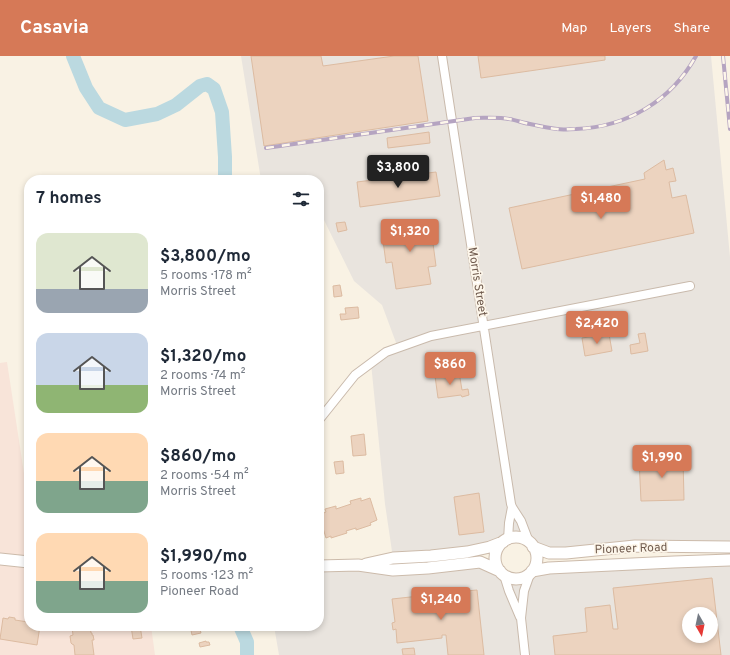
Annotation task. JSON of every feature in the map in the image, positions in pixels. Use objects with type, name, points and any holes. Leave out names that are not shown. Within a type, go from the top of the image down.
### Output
[{"type":"main road","points":[[324,566],[358,566],[393,570],[428,568],[480,562],[513,579],[520,579],[531,572],[536,565],[537,559],[536,552],[531,544],[526,540],[517,538],[490,547],[467,552],[393,558],[358,566]]},
{"type":"main road","points":[[502,573],[497,565],[496,553],[505,541]]},
{"type":"main road","name":"Pioneer Road","points":[[531,544],[549,553],[566,553],[635,546],[730,547]]},
{"type":"main road","points":[[0,559],[24,561]]},
{"type":"main road","name":"Pioneer Road","points":[[531,572],[549,568],[730,560]]},
{"type":"street","name":"Morris Street","points":[[442,56],[512,507],[505,541]]},
{"type":"street","points":[[324,414],[355,374],[386,352],[432,336],[690,286]]},
{"type":"street","name":"Morris Street","points":[[512,507],[521,521],[531,544]]},
{"type":"street","points":[[520,618],[524,591],[531,572]]},
{"type":"street","points":[[502,573],[520,618],[525,655]]},
{"type":"shaded area","points":[[241,56],[711,56],[730,257],[730,547],[566,553],[521,538],[513,538],[503,542],[393,558],[385,504],[371,363],[398,348],[382,305],[354,281],[324,220],[324,175],[260,175]]},
{"type":"shaded area","points":[[7,362],[24,473],[24,631],[152,631],[155,655],[0,655],[0,363]]},
{"type":"shaded area","points":[[730,560],[730,655],[279,655],[275,631],[324,631],[324,566],[480,562],[508,577],[520,579],[530,574]]},
{"type":"building","points":[[251,56],[321,56],[323,66],[394,56],[418,56],[428,121],[264,146]]},
{"type":"building","points":[[478,56],[605,56],[605,60],[481,78]]},
{"type":"building","points":[[429,132],[430,143],[388,148],[387,138]]},
{"type":"building","points":[[664,160],[666,170],[673,168],[676,181],[669,182],[672,198],[686,195],[694,233],[522,269],[509,208],[645,179],[644,173]]},
{"type":"building","points":[[436,172],[440,196],[360,207],[357,182]]},
{"type":"building","points":[[430,221],[436,266],[428,267],[431,284],[396,289],[392,262],[386,263],[382,233],[390,232],[389,226]]},
{"type":"building","points":[[345,222],[347,230],[338,232],[336,223]]},
{"type":"building","points":[[340,285],[342,296],[334,297],[333,286]]},
{"type":"building","points":[[358,307],[359,318],[341,320],[340,314],[346,314],[345,308]]},
{"type":"building","points":[[645,333],[648,351],[631,354],[630,345],[640,343],[638,334]]},
{"type":"building","points":[[609,334],[612,351],[585,356],[582,338]]},
{"type":"building","points":[[459,372],[462,390],[468,389],[469,395],[462,397],[461,395],[438,398],[435,376]]},
{"type":"building","points":[[364,434],[366,455],[353,456],[351,436]]},
{"type":"building","points":[[683,458],[684,500],[641,501],[639,459]]},
{"type":"building","points":[[343,461],[344,473],[336,474],[334,462]]},
{"type":"building","points":[[479,493],[484,532],[459,535],[454,497]]},
{"type":"building","points":[[361,498],[361,501],[370,498],[377,520],[370,523],[371,525],[356,530],[356,528],[346,531],[347,533],[331,538],[331,536],[326,538],[324,531],[325,509],[336,506],[336,509],[351,504],[350,501]]},
{"type":"building","points":[[712,578],[715,607],[682,607],[682,643],[718,643],[718,629],[721,655],[555,655],[553,636],[587,632],[585,608],[610,605],[613,629],[618,629],[613,588]]},
{"type":"building","points":[[477,590],[484,655],[448,655],[446,635],[442,635],[442,638],[397,643],[396,629],[393,630],[392,623],[395,622],[392,599],[438,594],[438,596],[444,595],[444,593]]},
{"type":"building","points":[[9,617],[24,621],[24,631],[39,631],[37,645],[0,639],[3,618],[8,619]]},
{"type":"building","points":[[72,631],[91,631],[94,640],[92,640],[94,655],[75,655],[74,645],[71,643],[70,636],[73,635]]},
{"type":"building","points":[[132,631],[141,631],[142,638],[133,639]]},
{"type":"building","points":[[191,631],[200,631],[201,633],[192,635]]},
{"type":"building","points":[[206,641],[209,642],[210,645],[200,647],[199,643]]},
{"type":"building","points":[[414,648],[415,655],[403,655],[402,649]]},
{"type":"waterway","points":[[73,56],[86,88],[99,108],[125,120],[157,114],[176,105],[200,86],[207,84],[214,89],[222,112],[225,175]]},
{"type":"waterway","points":[[242,631],[247,642],[247,655]]},
{"type":"railway","points":[[266,148],[475,118],[505,118],[559,129],[595,127],[613,123],[646,109],[674,86],[686,72],[696,56]]},
{"type":"railway","points":[[723,56],[730,129]]}]
